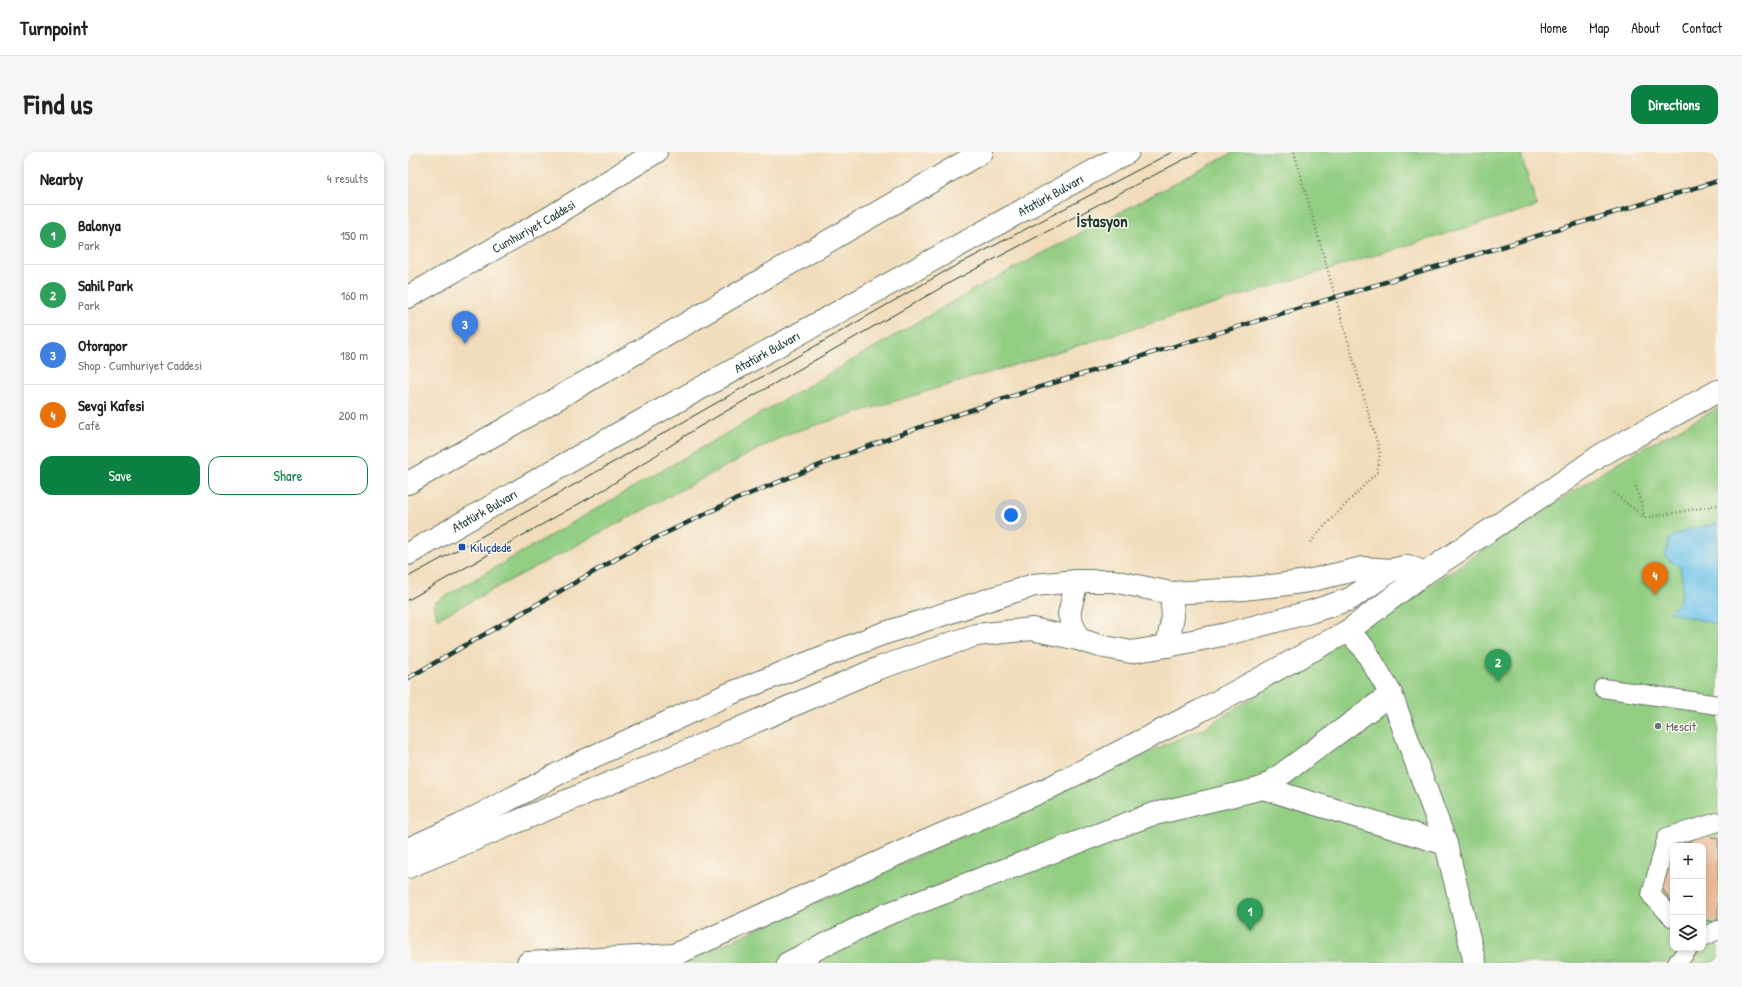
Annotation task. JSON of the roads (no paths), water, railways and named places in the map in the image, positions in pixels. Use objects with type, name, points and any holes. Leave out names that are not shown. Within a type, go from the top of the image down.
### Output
[{"type":"street","name":"Cumhuriyet Caddesi","points":[[408,297],[549,218],[656,152]]},
{"type":"street","points":[[408,483],[503,430],[982,152]]},
{"type":"street","name":"Atatürk Bulvarı","points":[[408,554],[616,435],[1128,152]]},
{"type":"street","points":[[528,963],[674,955],[916,846],[1045,790],[1200,711],[1348,631],[1425,572],[1551,490],[1601,455],[1718,391]]},
{"type":"street","points":[[408,849],[459,826],[573,766],[729,694],[878,635],[1034,585],[1077,581],[1113,581],[1171,593],[1243,589],[1279,585],[1308,581],[1363,568],[1392,570],[1408,566],[1425,572]]},
{"type":"street","points":[[408,866],[699,746],[879,668],[976,635],[1032,629],[1131,652],[1227,634],[1281,620],[1350,599],[1392,570]]},
{"type":"street","points":[[1077,581],[1069,614],[1078,639]]},
{"type":"street","points":[[1279,585],[1284,593],[1287,607],[1281,620]]},
{"type":"street","points":[[1167,646],[1173,616],[1171,593]]},
{"type":"street","points":[[1348,631],[1364,648],[1391,694],[1446,844],[1475,963]]},
{"type":"street","points":[[1603,688],[1718,705]]},
{"type":"street","points":[[788,963],[885,915],[1150,815],[1263,788],[1391,694]]},
{"type":"street","points":[[1263,788],[1446,844]]},
{"type":"street","points":[[1670,915],[1651,895],[1667,837],[1718,822]]},
{"type":"street","points":[[1706,936],[1718,930]]},
{"type":"street","points":[[1677,963],[1687,951]]},
{"type":"water","points":[[1718,524],[1718,625],[1669,612],[1680,601],[1683,584],[1680,567],[1665,557],[1669,539],[1688,529]]},
{"type":"tram line","points":[[408,577],[544,502],[944,272],[1172,152]]},
{"type":"tram line","points":[[408,600],[605,489],[697,428],[951,282],[1198,152]]},
{"type":"railway","points":[[408,678],[639,546],[732,501],[842,456],[926,425],[1040,387],[1718,181]]},
{"type":"place","name":"Otorapor","points":[[465,344]]},
{"type":"place","name":"Kılıçdede","points":[[462,547]]},
{"type":"place","name":"Sevgi Kafesi","points":[[1655,595]]},
{"type":"place","name":"Sahil Park","points":[[1498,682]]},
{"type":"place","name":"Mescit","points":[[1658,726]]},
{"type":"place","name":"Balonya","points":[[1250,931]]},
{"type":"district","name":"İstasyon","points":[[1102,220]]}]
